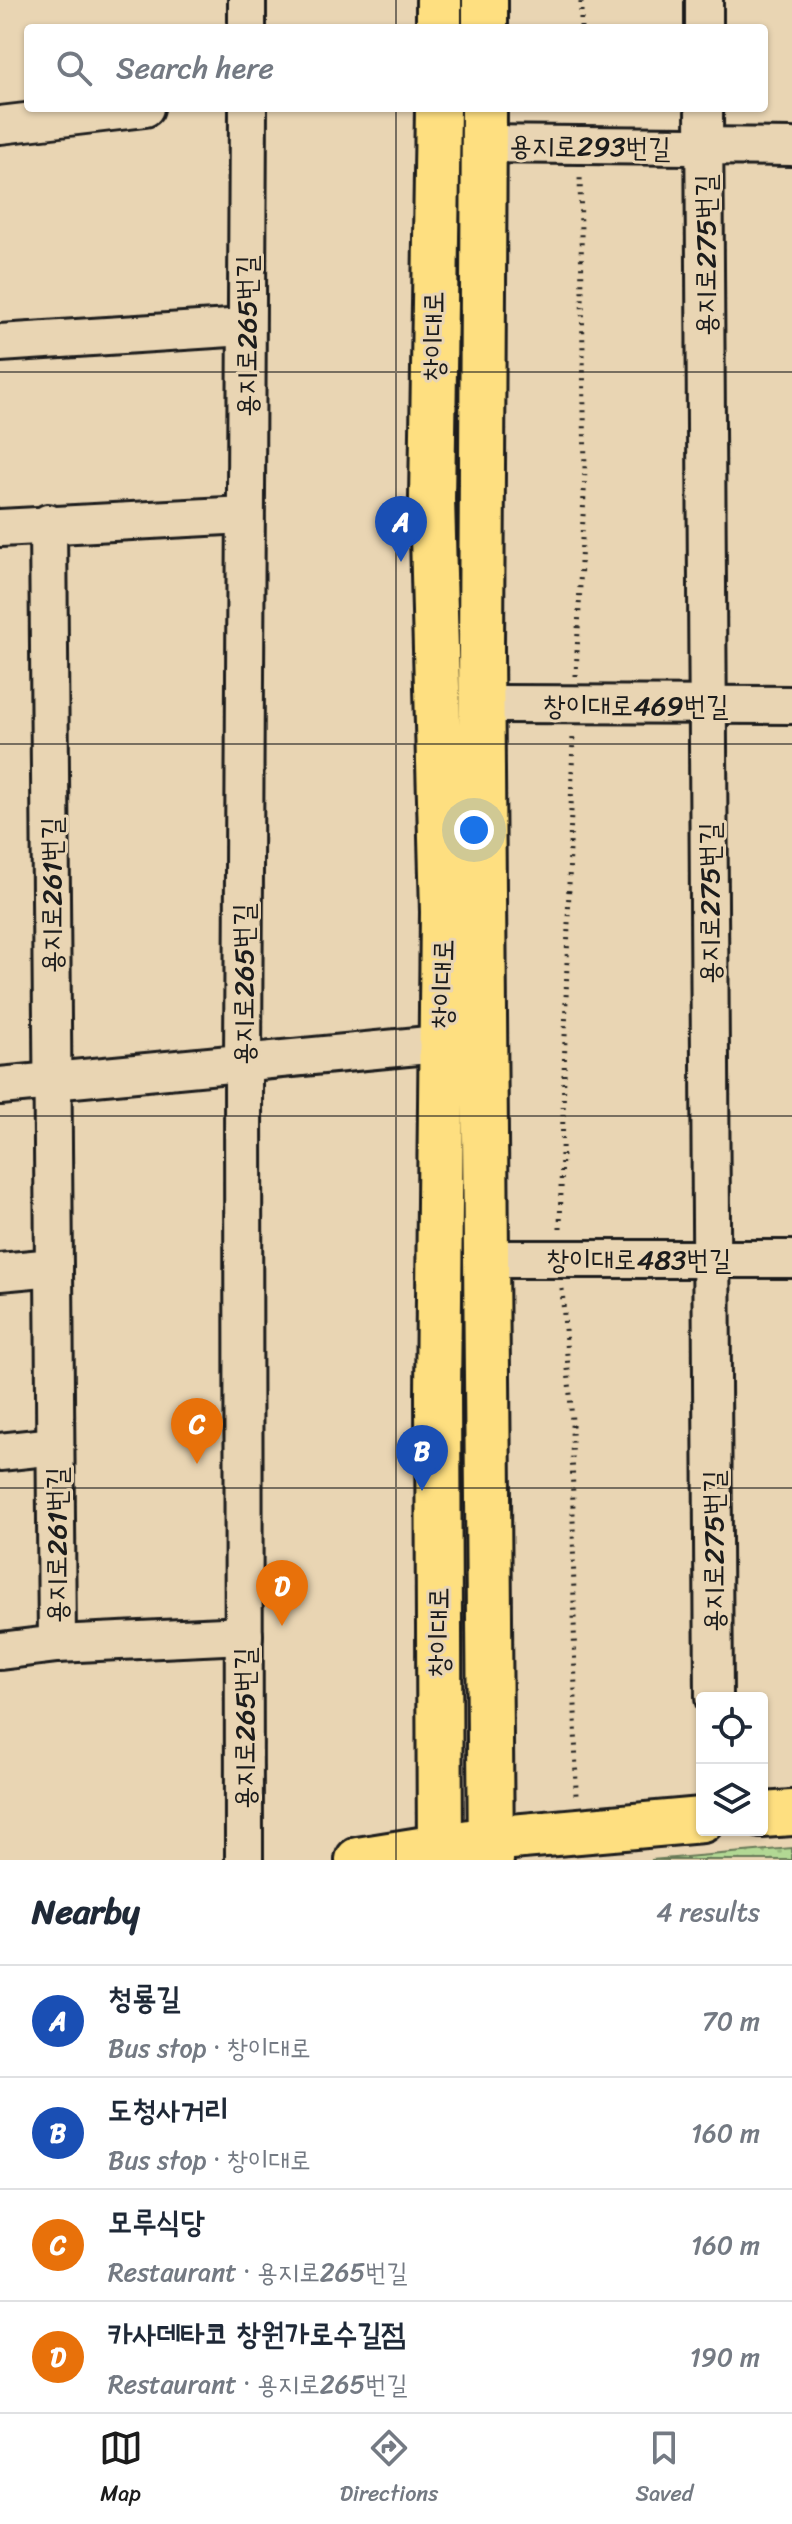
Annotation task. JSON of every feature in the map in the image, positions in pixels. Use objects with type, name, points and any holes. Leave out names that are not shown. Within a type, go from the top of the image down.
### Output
[{"type":"main road","points":[[439,0],[439,24]]},
{"type":"main road","points":[[485,0],[485,24]]},
{"type":"main road","name":"창이대로","points":[[438,112],[432,499],[434,677],[443,912],[462,1042],[485,1259],[490,1849]]},
{"type":"main road","name":"창이대로","points":[[439,1853],[462,1042],[481,704],[484,126]]},
{"type":"main road","points":[[768,1815],[792,1813]]},
{"type":"main road","points":[[358,1860],[490,1849],[577,1831],[696,1821]]},
{"type":"street","points":[[247,0],[247,24]]},
{"type":"street","points":[[704,0],[704,24]]},
{"type":"street","points":[[0,125],[111,112]]},
{"type":"street","name":"용지로265번길","points":[[244,1860],[243,1060],[248,112]]},
{"type":"street","name":"용지로275번길","points":[[704,112],[714,1692]]},
{"type":"street","name":"용지로293번길","points":[[484,126],[580,146],[792,147]]},
{"type":"street","points":[[0,343],[245,327]]},
{"type":"street","points":[[0,528],[48,523],[245,515]]},
{"type":"street","name":"용지로261번길","points":[[48,523],[57,1644]]},
{"type":"street","name":"창이대로469번길","points":[[481,704],[792,705]]},
{"type":"street","points":[[0,1086],[243,1060],[462,1042]]},
{"type":"street","name":"창이대로483번길","points":[[485,1259],[792,1259]]},
{"type":"street","points":[[0,1272],[54,1267]]},
{"type":"street","name":"용지로261번길","points":[[0,1452],[55,1446]]},
{"type":"street","points":[[0,1651],[57,1644],[244,1635]]},
{"type":"path","points":[[581,0],[581,24]]},
{"type":"path","points":[[577,1831],[572,1421],[560,1259],[574,705],[585,471],[580,146]]},
{"type":"green space","points":[[792,1848],[792,1860],[651,1860]]},
{"type":"place","name":"청룡길","points":[[401,562]]},
{"type":"place","name":"모루식당","points":[[197,1464]]},
{"type":"place","name":"도청사거리","points":[[422,1491]]},
{"type":"place","name":"카사데타코 창원가로수길점","points":[[282,1626]]}]
